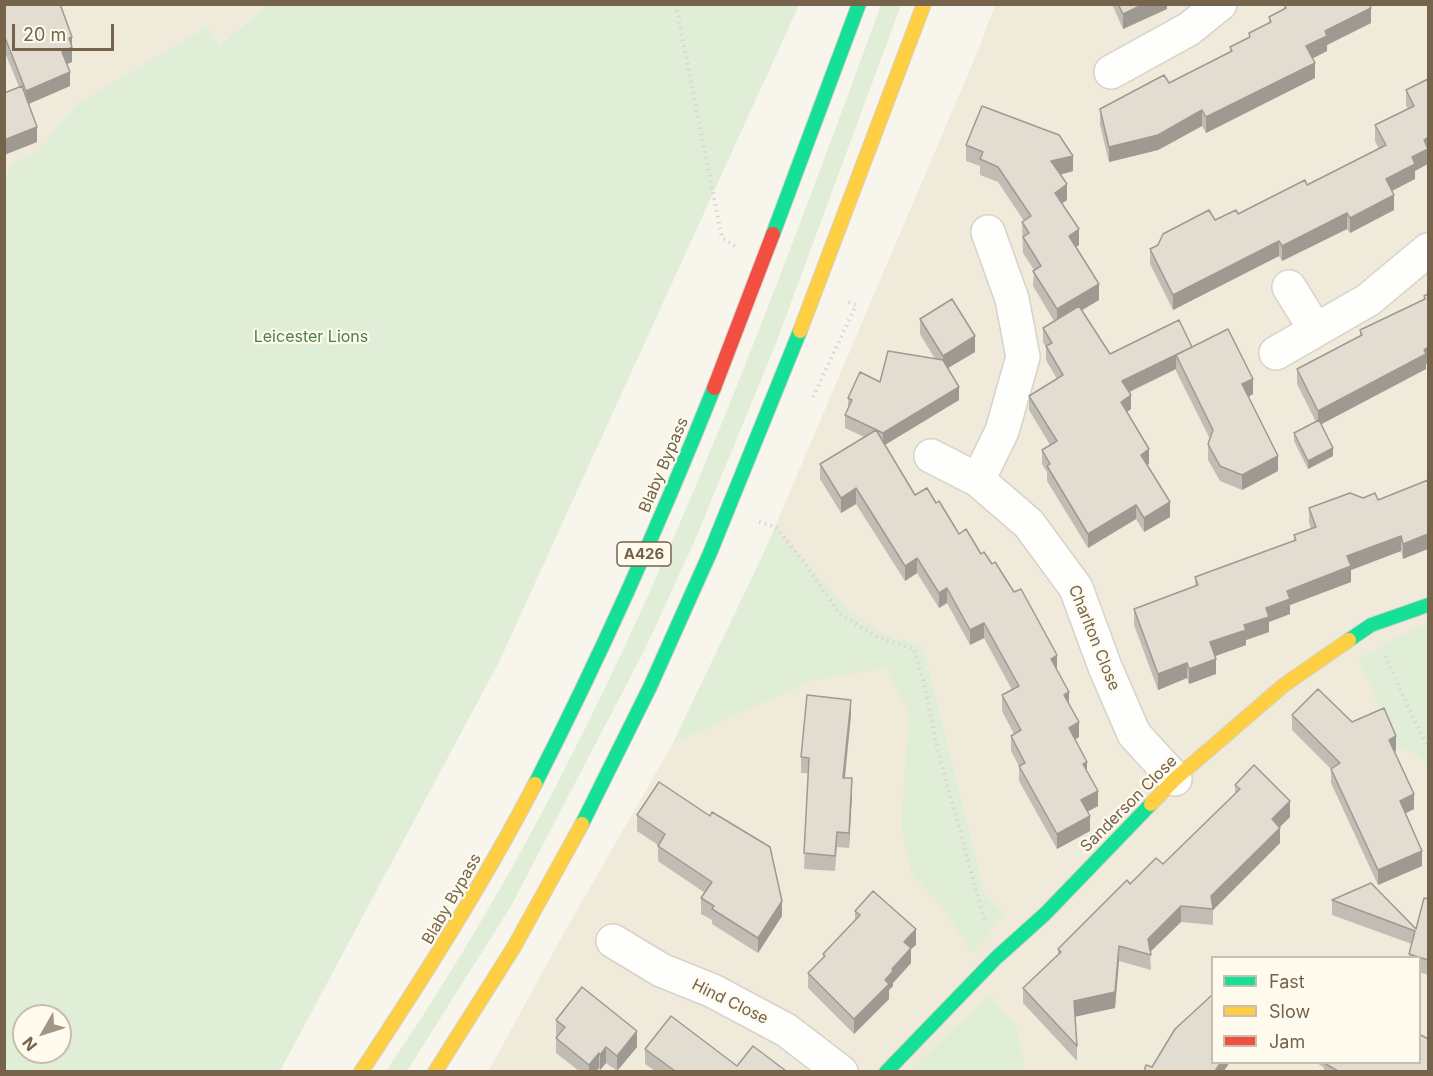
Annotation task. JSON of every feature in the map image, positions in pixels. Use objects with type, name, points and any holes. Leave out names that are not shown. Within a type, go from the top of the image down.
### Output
[{"type":"main road","name":"Blaby Bypass","points":[[361,1071],[442,951],[474,895],[567,720],[610,629],[674,487],[763,262],[859,4]]},
{"type":"main road","points":[[435,1071],[522,934],[623,742],[717,539],[778,391],[924,4]]},
{"type":"main road","name":"Sanderson Close","points":[[886,1071],[996,958],[1045,914],[1175,779],[1284,685],[1371,625],[1428,606]]},
{"type":"street","points":[[1111,72],[1189,29],[1220,4]]},
{"type":"street","points":[[978,480],[1002,431],[1023,357],[1012,299],[988,232]]},
{"type":"street","points":[[1276,353],[1314,329],[1368,300],[1428,250]]},
{"type":"street","points":[[1288,286],[1314,329]]},
{"type":"street","name":"Charlton Close","points":[[931,456],[978,480],[1029,524],[1076,588],[1105,667],[1134,734],[1175,779]]},
{"type":"street","name":"Hind Close","points":[[613,941],[661,970],[713,991],[786,1030],[841,1071]]},
{"type":"path","points":[[677,4],[722,238],[763,262]]},
{"type":"path","points":[[808,407],[856,305],[815,292]]},
{"type":"path","points":[[750,519],[776,527],[839,613],[877,638],[914,649],[939,755],[996,958]]},
{"type":"path","points":[[1371,625],[1428,746]]},
{"type":"shaded area","points":[[5,5],[268,5],[217,45],[208,26],[78,103],[36,152],[11,164],[5,178]]},
{"type":"shaded area","points":[[995,5],[1428,5],[1428,1071],[488,1072],[564,933],[673,743],[757,569],[979,48]]},
{"type":"green space","name":"Leicester Lions","points":[[268,5],[799,5],[499,662],[280,1071],[5,1071],[5,178],[11,164],[36,152],[78,103],[208,26],[218,45]]},
{"type":"green space","points":[[881,5],[901,5],[775,346],[695,540],[645,649],[511,906],[407,1071],[386,1071],[466,947],[538,819],[605,688],[724,418]]},
{"type":"green space","points":[[776,527],[847,609],[882,633],[923,647],[985,895],[1004,914],[973,953],[940,904],[911,873],[901,825],[909,715],[886,668],[814,680],[673,743]]},
{"type":"green space","points":[[1428,622],[1428,768],[1416,754],[1398,749],[1358,658]]},
{"type":"green space","points":[[989,995],[1016,1025],[1025,1071],[910,1071]]},
{"type":"building","points":[[4,4],[60,4],[72,37],[69,38],[72,47],[62,52],[70,72],[26,91],[4,35]]},
{"type":"building","points":[[1118,4],[1144,4],[1123,14]]},
{"type":"building","points":[[1284,4],[1369,4],[1371,8],[1325,31],[1327,36],[1306,46],[1315,63],[1206,117],[1202,110],[1158,135],[1109,147],[1100,109],[1164,75],[1169,83],[1232,51],[1230,47],[1250,37],[1249,33],[1271,22],[1269,17],[1286,8]]},
{"type":"building","points":[[1428,79],[1428,137],[1424,140],[1428,149],[1412,157],[1415,164],[1386,179],[1394,195],[1350,218],[1347,213],[1282,246],[1279,241],[1173,295],[1150,249],[1158,245],[1163,234],[1209,210],[1215,220],[1236,210],[1238,214],[1305,180],[1307,185],[1386,145],[1375,125],[1414,106],[1406,90]]},
{"type":"building","points":[[22,86],[37,127],[4,140],[4,93]]},
{"type":"building","points":[[982,106],[1059,135],[1073,156],[1051,161],[1067,184],[1055,193],[1079,229],[1069,236],[1099,284],[1057,309],[1033,271],[1041,266],[1023,237],[1029,233],[1022,222],[1031,216],[998,167],[980,159],[983,152],[966,145]]},
{"type":"building","points":[[1428,294],[1428,347],[1424,350],[1426,354],[1318,411],[1297,369],[1362,335],[1360,330],[1425,299],[1424,296]]},
{"type":"building","points":[[952,299],[975,336],[943,356],[920,319]]},
{"type":"building","points":[[1079,306],[1110,354],[1179,320],[1192,347],[1122,381],[1131,395],[1121,402],[1149,449],[1141,455],[1170,502],[1144,518],[1136,505],[1088,534],[1047,466],[1050,464],[1042,450],[1057,441],[1029,396],[1063,375],[1046,346],[1052,343],[1043,328]]},
{"type":"building","points":[[1228,329],[1253,379],[1242,384],[1278,456],[1242,475],[1220,466],[1208,444],[1213,430],[1176,355]]},
{"type":"building","points":[[888,351],[943,360],[959,387],[883,433],[845,415],[852,400],[848,398],[860,372],[880,382]]},
{"type":"building","points":[[1319,420],[1333,448],[1308,461],[1294,433]]},
{"type":"building","points":[[876,430],[915,495],[927,488],[936,503],[939,501],[959,534],[966,529],[981,554],[984,552],[992,564],[995,562],[1014,592],[1021,589],[1057,655],[1051,659],[1069,692],[1064,695],[1079,722],[1069,728],[1087,762],[1083,764],[1098,791],[1081,800],[1090,816],[1057,834],[1019,766],[1025,763],[1011,736],[1021,730],[1002,695],[1019,686],[984,623],[970,630],[947,588],[939,593],[917,558],[905,566],[856,488],[841,498],[820,464]]},
{"type":"building","points":[[1428,480],[1428,534],[1403,544],[1401,536],[1347,556],[1351,566],[1287,591],[1290,599],[1266,608],[1269,617],[1244,625],[1246,630],[1210,642],[1216,659],[1189,669],[1187,663],[1158,674],[1134,609],[1198,585],[1195,577],[1296,540],[1294,535],[1316,527],[1309,508],[1350,493],[1363,498],[1375,493],[1378,500]]},
{"type":"building","points":[[1318,689],[1352,722],[1384,708],[1396,736],[1389,740],[1414,794],[1400,801],[1422,851],[1378,870],[1331,769],[1340,763],[1292,715]]},
{"type":"building","points":[[807,695],[851,700],[843,778],[852,778],[849,833],[837,832],[835,856],[804,853],[809,758],[801,757]]},
{"type":"building","points":[[1254,765],[1290,801],[1272,819],[1280,828],[1211,896],[1213,909],[1181,906],[1148,939],[1151,955],[1119,946],[1115,992],[1074,1001],[1077,1046],[1023,988],[1061,952],[1058,949],[1127,880],[1130,884],[1156,858],[1163,864],[1240,789],[1235,785]]},
{"type":"building","points":[[659,782],[710,816],[712,812],[770,847],[782,901],[758,938],[712,909],[714,906],[701,898],[712,882],[658,846],[665,834],[637,815]]},
{"type":"building","points":[[1371,883],[1416,929],[1424,898],[1428,899],[1428,960],[1409,954],[1415,931],[1332,900]]},
{"type":"building","points":[[873,891],[916,929],[904,942],[911,948],[885,980],[889,984],[854,1019],[808,973],[860,915],[855,911]]},
{"type":"building","points":[[582,987],[637,1031],[617,1056],[606,1047],[589,1065],[556,1038],[565,1027],[556,1020]]},
{"type":"building","points":[[1211,996],[1211,1064],[1220,1064],[1215,1071],[1144,1071],[1146,1065],[1152,1067],[1175,1029]]},
{"type":"building","points":[[671,1016],[737,1066],[753,1046],[786,1071],[675,1071],[645,1049]]},
{"type":"building","points":[[1421,1035],[1428,1039],[1428,1071],[1338,1071],[1326,1064],[1421,1064]]},
{"type":"traffic: fast","points":[[773,234],[859,4]]},
{"type":"traffic: fast","points":[[582,824],[650,687],[710,553],[800,331]]},
{"type":"traffic: fast","points":[[535,784],[629,588],[714,388]]},
{"type":"traffic: fast","points":[[1349,640],[1371,625],[1428,605]]},
{"type":"traffic: fast","points":[[886,1072],[996,958],[1045,914],[1151,804]]},
{"type":"traffic: slow","points":[[800,331],[924,4]]},
{"type":"traffic: slow","points":[[1151,804],[1175,779],[1284,685],[1349,640]]},
{"type":"traffic: slow","points":[[361,1072],[452,930],[535,784]]},
{"type":"traffic: slow","points":[[435,1072],[514,947],[582,824]]},
{"type":"traffic: jam","points":[[714,388],[773,234]]}]
